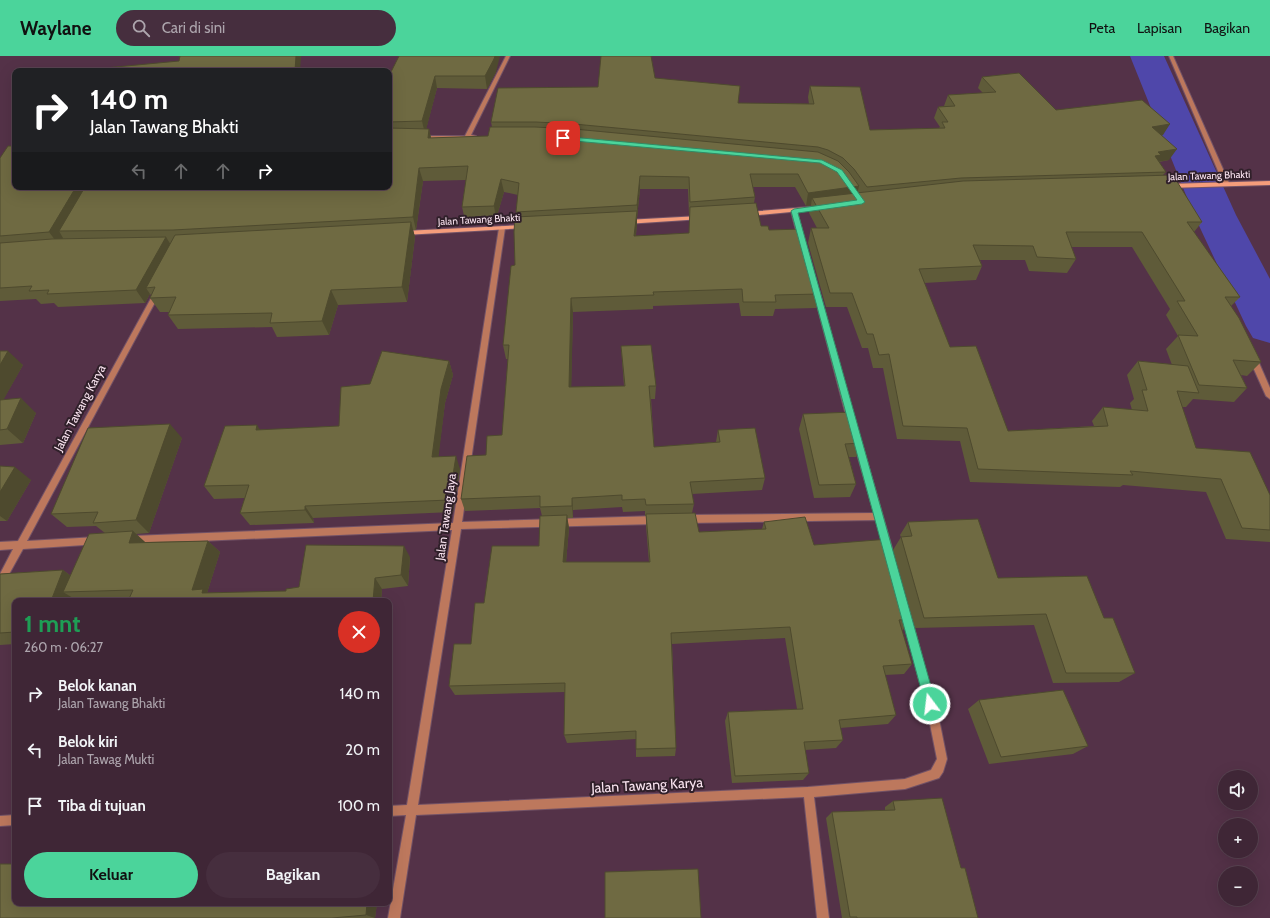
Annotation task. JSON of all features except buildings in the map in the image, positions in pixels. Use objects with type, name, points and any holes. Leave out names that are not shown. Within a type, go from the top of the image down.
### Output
[{"type":"street","points":[[467,137],[508,56]]},
{"type":"street","points":[[1171,56],[1227,185]]},
{"type":"street","points":[[412,138],[483,137]]},
{"type":"street","name":"Jalan Tawang Bhakti","points":[[1163,186],[1270,183]]},
{"type":"street","points":[[1171,186],[1175,193]]},
{"type":"street","points":[[741,215],[824,207]]},
{"type":"street","points":[[794,211],[804,249]]},
{"type":"street","points":[[618,223],[710,217]]},
{"type":"street","name":"Jalan Tawang Bhakti","points":[[400,233],[533,226]]},
{"type":"street","name":"Jalan Tawang Jaya","points":[[394,918],[446,599],[502,228]]},
{"type":"street","points":[[813,280],[889,554]]},
{"type":"street","name":"Jalan Tawang Karya","points":[[0,582],[159,289]]},
{"type":"street","points":[[1248,346],[1270,396]]},
{"type":"street","points":[[681,519],[879,516]]},
{"type":"street","points":[[123,540],[456,526],[665,520]]},
{"type":"street","points":[[0,546],[108,541]]},
{"type":"street","name":"Jalan Tawang Karya","points":[[392,811],[808,792],[905,784],[935,774],[942,759],[934,719],[904,606]]},
{"type":"street","points":[[808,792],[823,918]]},
{"type":"street","points":[[0,821],[12,820]]},
{"type":"waterway","points":[[1147,56],[1215,215],[1270,326]]},
{"type":"route","points":[[563,138],[620,142],[822,162],[835,167],[840,171],[862,202],[794,211],[930,704]]}]
